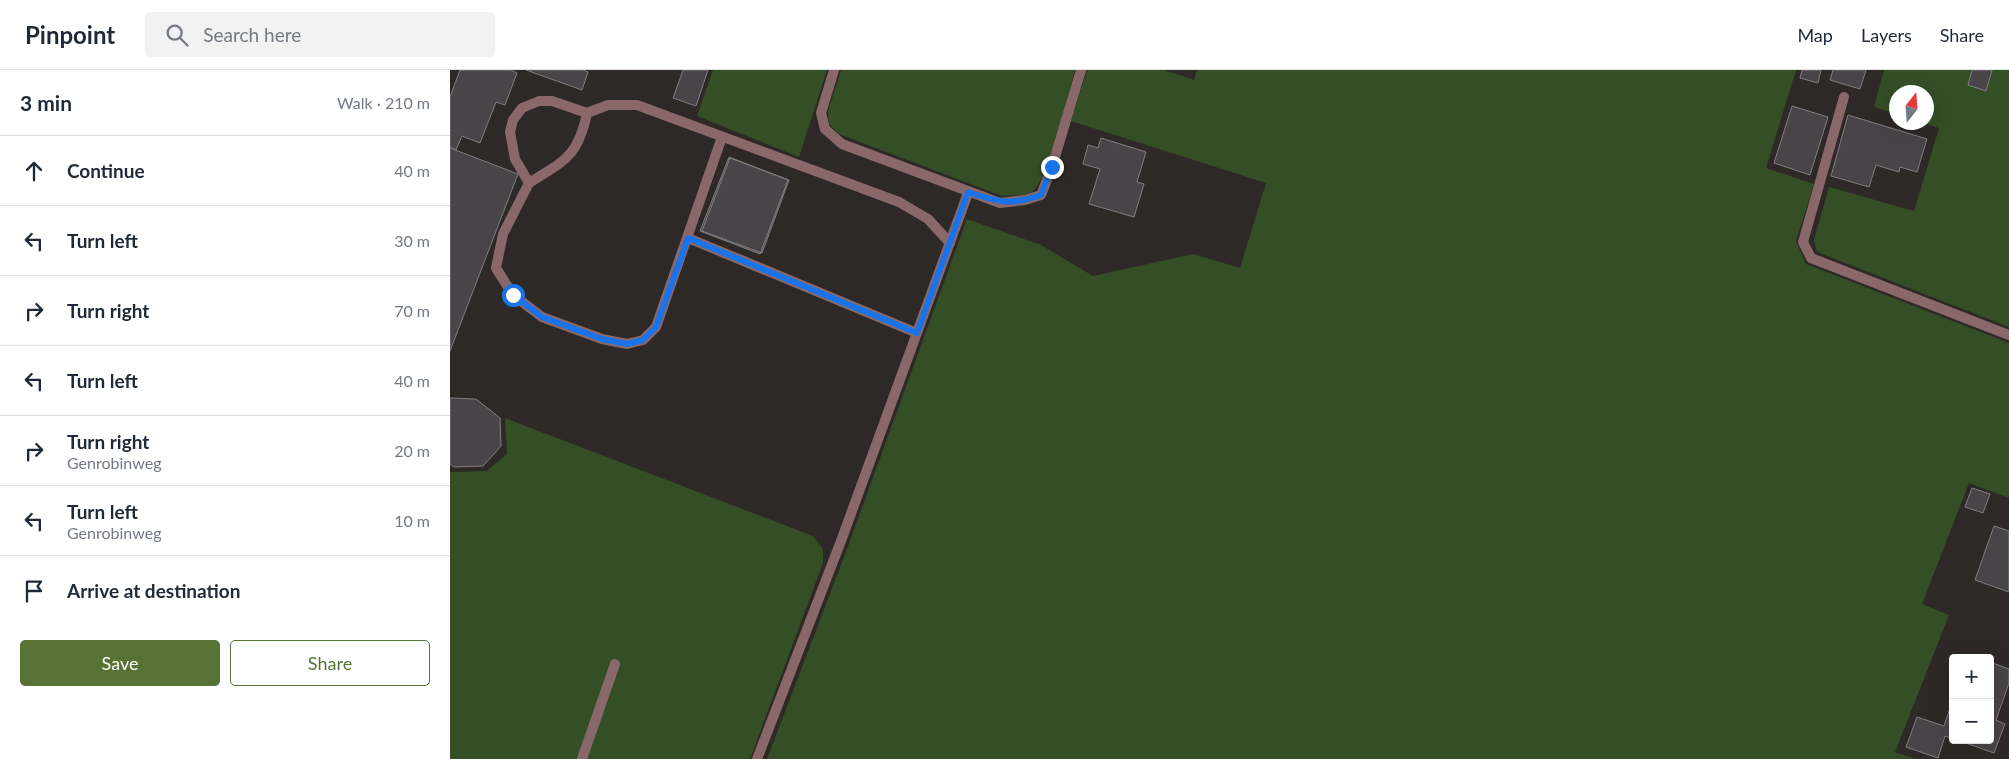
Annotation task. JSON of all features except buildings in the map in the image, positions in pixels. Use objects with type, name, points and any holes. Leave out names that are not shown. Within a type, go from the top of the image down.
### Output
[{"type":"street","points":[[834,70],[820,113],[825,129],[842,144],[1000,203],[1025,200],[1041,195],[1052,167],[1081,70]]},
{"type":"street","points":[[1844,97],[1803,242],[1811,258],[2009,335]]},
{"type":"street","points":[[529,183],[515,159],[510,132],[513,120],[522,108],[539,101],[552,101],[587,113],[608,106],[637,105],[899,202],[928,219],[950,243]]},
{"type":"street","points":[[587,113],[583,134],[573,152],[529,183],[503,234],[496,268],[513,295],[542,317],[602,339],[627,344],[643,340],[656,327],[722,137]]},
{"type":"street","points":[[757,759],[841,541],[968,192]]},
{"type":"street","points":[[688,238],[917,333]]},
{"type":"street","points":[[582,759],[615,664]]},
{"type":"green space","points":[[713,70],[827,70],[799,157],[697,116]]},
{"type":"green space","points":[[841,70],[1075,70],[1052,153],[1039,183],[1030,193],[1002,196],[839,134],[829,124],[828,111]]},
{"type":"green space","points":[[1087,70],[1164,70],[1194,80],[1197,70],[1796,70],[1766,168],[1814,184],[1796,241],[1806,264],[2009,343],[2009,498],[1969,483],[1922,604],[1949,615],[1895,752],[1916,759],[767,759],[847,549],[967,219],[1041,245],[1093,276],[1193,254],[1240,268],[1266,183],[1071,121]]},
{"type":"green space","points":[[1884,70],[2009,70],[2009,327],[1817,252],[1814,240],[1829,187],[1914,211],[1939,128],[1934,126],[1934,85],[1889,85],[1889,112],[1874,107]]},
{"type":"green space","points":[[505,418],[813,536],[823,549],[823,563],[750,759],[450,759],[450,472],[487,471],[507,454]]},
{"type":"route","points":[[513,295],[542,317],[602,339],[627,344],[643,340],[656,327],[688,238],[917,333],[968,192],[1000,203],[1025,200],[1041,195],[1052,167]]}]
